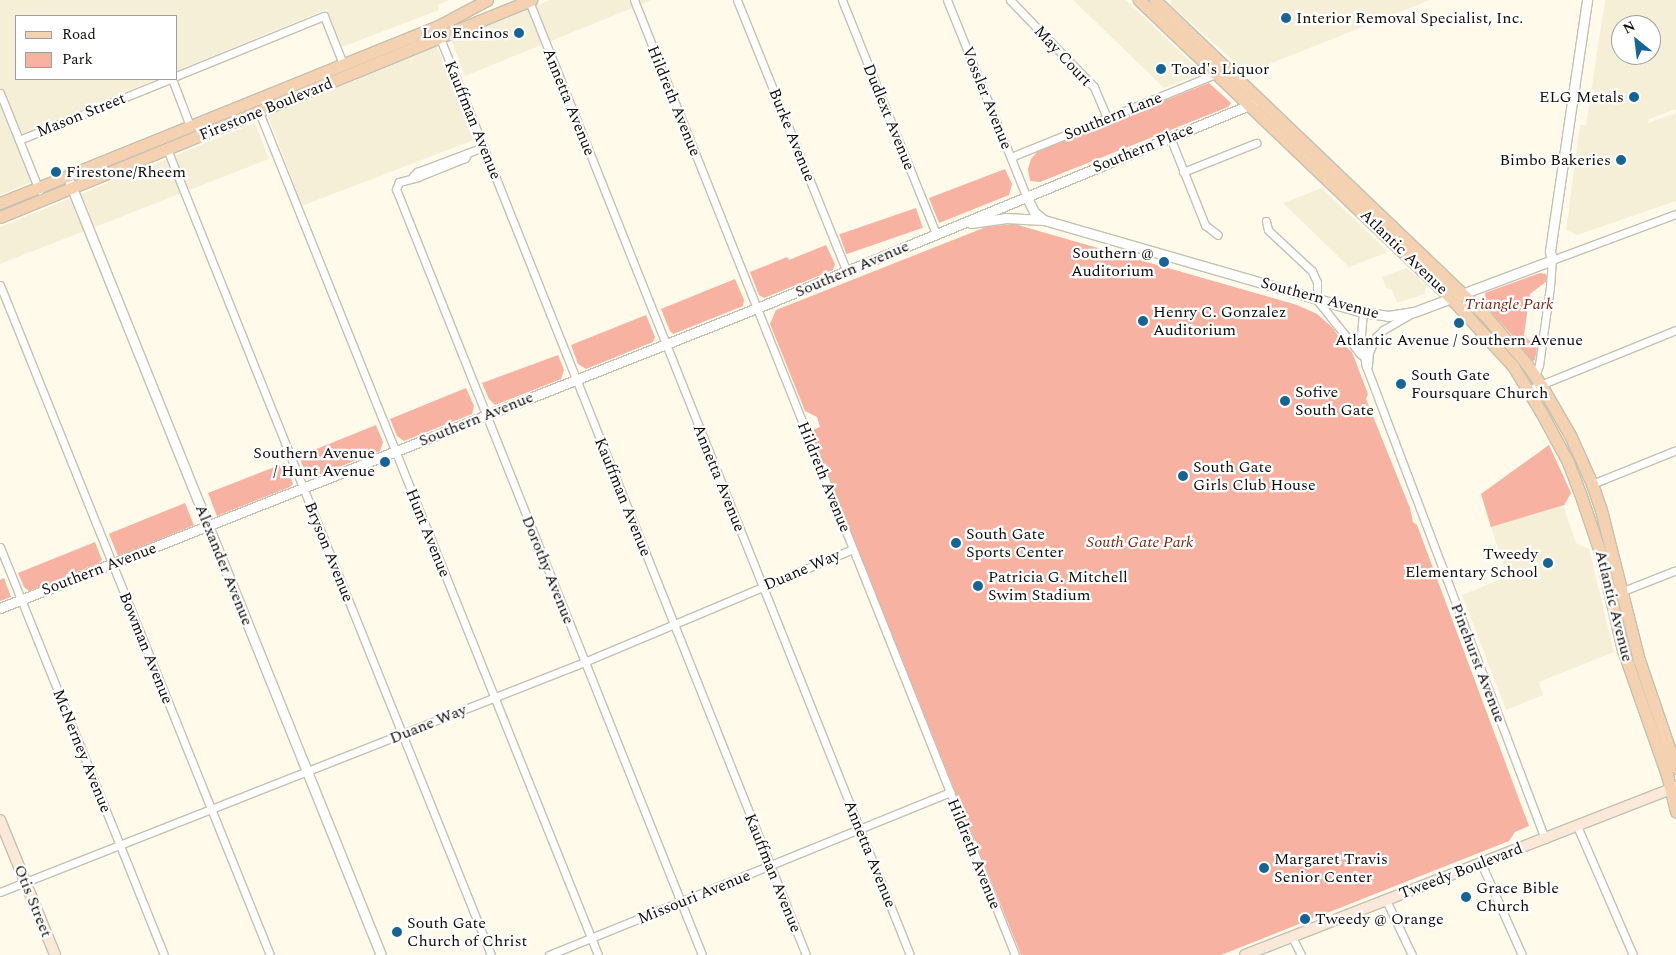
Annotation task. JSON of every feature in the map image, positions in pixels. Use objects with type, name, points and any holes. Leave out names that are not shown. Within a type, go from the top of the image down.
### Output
[{"type":"main road","name":"Firestone Boulevard","points":[[0,203],[442,24],[487,0]]},
{"type":"main road","name":"Firestone Boulevard","points":[[0,217],[530,0]]},
{"type":"main road","name":"Atlantic Avenue","points":[[1139,0],[1156,3],[1254,103],[1457,296],[1497,328],[1538,380],[1570,436],[1592,484],[1601,510],[1616,594],[1623,650],[1672,788],[1676,812]]},
{"type":"main road","name":"Atlantic Avenue","points":[[1156,3],[1215,74],[1254,103]]},
{"type":"main road","name":"Atlantic Avenue","points":[[1457,296],[1512,366],[1528,390],[1574,477],[1676,768]]},
{"type":"main road","name":"Tweedy Boulevard","points":[[1245,955],[1672,788]]},
{"type":"main road","name":"Otis Street","points":[[0,820],[55,955]]},
{"type":"street","name":"Annetta Avenue","points":[[530,0],[910,955]]},
{"type":"street","name":"Hildreth Avenue","points":[[634,0],[1015,955]]},
{"type":"street","name":"Burke Avenue","points":[[737,0],[846,270]]},
{"type":"street","name":"Dudlext Avenue","points":[[842,0],[936,234]]},
{"type":"street","name":"Vossler Avenue","points":[[947,0],[1026,196]]},
{"type":"street","name":"May Court","points":[[1010,0],[1094,87],[1107,118]]},
{"type":"street","points":[[1538,380],[1550,287],[1552,260],[1550,251],[1587,0]]},
{"type":"street","points":[[178,75],[324,16],[343,64]]},
{"type":"street","name":"Kauffman Avenue","points":[[440,38],[806,955]]},
{"type":"street","name":"Southern Lane","points":[[1011,157],[1215,74]]},
{"type":"street","name":"Mason Street","points":[[19,140],[169,80]]},
{"type":"street","points":[[171,80],[190,126]]},
{"type":"street","points":[[0,93],[43,199]]},
{"type":"street","name":"Southern Place","points":[[1026,196],[1254,103]]},
{"type":"street","name":"Hunt Avenue","points":[[259,112],[598,955]]},
{"type":"street","points":[[1170,137],[1205,226],[1218,234]]},
{"type":"street","points":[[1184,172],[1256,143]]},
{"type":"street","name":"Dorothy Avenue","points":[[483,147],[424,169],[396,185],[702,955]]},
{"type":"street","name":"Bryson Avenue","points":[[167,149],[492,955]]},
{"type":"street","name":"Alexander Avenue","points":[[67,176],[381,955]]},
{"type":"street","points":[[1026,196],[1034,212],[1044,220]]},
{"type":"street","name":"Southern Avenue","points":[[0,608],[757,308],[1026,196]]},
{"type":"street","name":"Southern Avenue","points":[[950,228],[1005,218],[1044,220],[1318,300],[1362,312],[1388,316],[1414,312],[1676,214]]},
{"type":"street","points":[[1266,221],[1268,230],[1312,271],[1317,282],[1318,300]]},
{"type":"street","name":"Bowman Avenue","points":[[0,285],[270,955]]},
{"type":"street","name":"Pinehurst Avenue","points":[[1318,300],[1363,357]]},
{"type":"street","name":"Pinehurst Avenue","points":[[1362,312],[1360,336],[1363,357],[1369,375],[1545,839]]},
{"type":"street","name":"Pinehurst Avenue","points":[[1369,375],[1369,352],[1376,337],[1383,330],[1414,312]]},
{"type":"street","points":[[1528,390],[1538,380],[1676,330]]},
{"type":"street","points":[[1592,484],[1676,450]]},
{"type":"street","name":"McNerney Avenue","points":[[0,547],[164,955]]},
{"type":"street","name":"Duane Way","points":[[0,892],[494,698],[853,549]]},
{"type":"street","points":[[1616,594],[1676,570]]},
{"type":"street","name":"Missouri Avenue","points":[[549,955],[950,792]]},
{"type":"street","points":[[1577,826],[1633,955]]},
{"type":"street","points":[[1482,863],[1522,955]]},
{"type":"street","points":[[1386,900],[1412,955]]},
{"type":"street","points":[[1292,937],[1301,955]]},
{"type":"shaded area","points":[[0,0],[450,0],[438,5],[439,10],[342,47],[327,9],[178,70],[178,15],[15,15],[15,80],[155,80],[14,137],[32,182],[0,195]]},
{"type":"shaded area","points":[[550,0],[652,0],[465,76],[451,40]]},
{"type":"shaded area","points":[[1073,0],[1126,0],[1197,68],[1196,75],[1164,88]]},
{"type":"shaded area","points":[[1171,0],[1430,0],[1247,73],[1171,5]]},
{"type":"shaded area","points":[[1605,0],[1676,0],[1676,109],[1649,119],[1648,123],[1676,113],[1676,201],[1577,235],[1566,230],[1580,125],[1586,125]]},
{"type":"shaded area","points":[[437,46],[473,140],[302,206],[266,112]]},
{"type":"shaded area","points":[[255,123],[269,159],[0,264],[0,227]]},
{"type":"shaded area","points":[[1322,188],[1388,252],[1347,268],[1348,266],[1283,203]]},
{"type":"shaded area","points":[[1407,268],[1426,285],[1425,294],[1397,303],[1392,290],[1386,288],[1382,277]]},
{"type":"shaded area","name":"Tweedy Elementary School","points":[[1549,445],[1571,493],[1564,508],[1576,543],[1589,549],[1614,652],[1539,682],[1543,695],[1506,710],[1462,595],[1507,577],[1481,494]]},
{"type":"green space","points":[[1209,83],[1231,103],[1228,107],[1040,182],[1030,181],[1028,169],[1031,159],[1038,151]]},
{"type":"green space","points":[[1005,169],[1012,184],[1009,195],[939,223],[929,198]]},
{"type":"green space","points":[[916,208],[923,228],[846,254],[839,234]]},
{"type":"green space","name":"South Gate Park","points":[[1014,224],[1297,305],[1317,314],[1333,328],[1344,345],[1352,352],[1368,394],[1366,399],[1410,508],[1413,522],[1417,525],[1529,826],[1515,832],[1509,841],[1221,955],[1021,955],[810,431],[820,427],[817,417],[805,411],[770,324],[776,310],[986,227]]},
{"type":"green space","points":[[826,245],[835,264],[833,270],[764,298],[759,295],[750,272],[787,257],[789,260]]},
{"type":"green space","name":"Triangle Park","points":[[1540,273],[1546,274],[1547,281],[1530,294],[1524,335],[1537,348],[1535,360],[1531,362],[1519,343],[1484,304],[1486,300],[1485,293]]},
{"type":"green space","points":[[735,279],[744,300],[743,306],[673,334],[670,331],[661,309]]},
{"type":"green space","points":[[646,315],[655,337],[653,342],[586,369],[578,364],[571,345]]},
{"type":"green space","points":[[558,355],[564,370],[561,379],[495,405],[489,399],[482,383]]},
{"type":"green space","points":[[466,388],[474,406],[472,414],[404,441],[397,436],[390,419]]},
{"type":"green space","points":[[376,425],[383,442],[380,451],[308,479],[299,456]]},
{"type":"green space","points":[[1549,445],[1571,493],[1564,505],[1491,527],[1481,494]]},
{"type":"green space","points":[[285,463],[293,484],[290,487],[217,516],[208,493]]},
{"type":"green space","points":[[185,503],[194,525],[118,556],[109,534]]},
{"type":"green space","points":[[95,542],[102,560],[99,563],[29,591],[24,587],[18,573]]},
{"type":"green space","points":[[4,578],[11,597],[0,601],[0,580]]},
{"type":"place","name":"Interior Removal Specialist, Inc.","points":[[1286,18]]},
{"type":"place","name":"Los Encinos","points":[[519,33]]},
{"type":"place","name":"Toad's Liquor","points":[[1161,69]]},
{"type":"place","name":"ELG Metals","points":[[1634,97]]},
{"type":"place","name":"Bimbo Bakeries","points":[[1621,160]]},
{"type":"place","name":"Firestone/Rheem","points":[[56,172]]},
{"type":"place","name":"Southern @ Auditorium","points":[[1164,262]]},
{"type":"place","name":"Henry C. Gonzalez Auditorium","points":[[1143,321]]},
{"type":"place","name":"Atlantic Avenue / Southern Avenue","points":[[1459,323]]},
{"type":"place","name":"South Gate Foursquare Church","points":[[1401,384]]},
{"type":"place","name":"Sofive South Gate","points":[[1285,401]]},
{"type":"place","name":"Southern Avenue / Hunt Avenue","points":[[385,462]]},
{"type":"place","name":"South Gate Girls Club House","points":[[1183,476]]},
{"type":"place","name":"South Gate Sports Center","points":[[956,543]]},
{"type":"place","name":"Tweedy Elementary School","points":[[1548,563]]},
{"type":"place","name":"Patricia G. Mitchell Swim Stadium","points":[[978,586]]},
{"type":"place","name":"Margaret Travis Senior Center","points":[[1264,868]]},
{"type":"place","name":"Grace Bible Church","points":[[1466,897]]},
{"type":"place","name":"Tweedy @ Orange","points":[[1305,919]]},
{"type":"place","name":"South Gate Church of Christ","points":[[397,932]]}]
